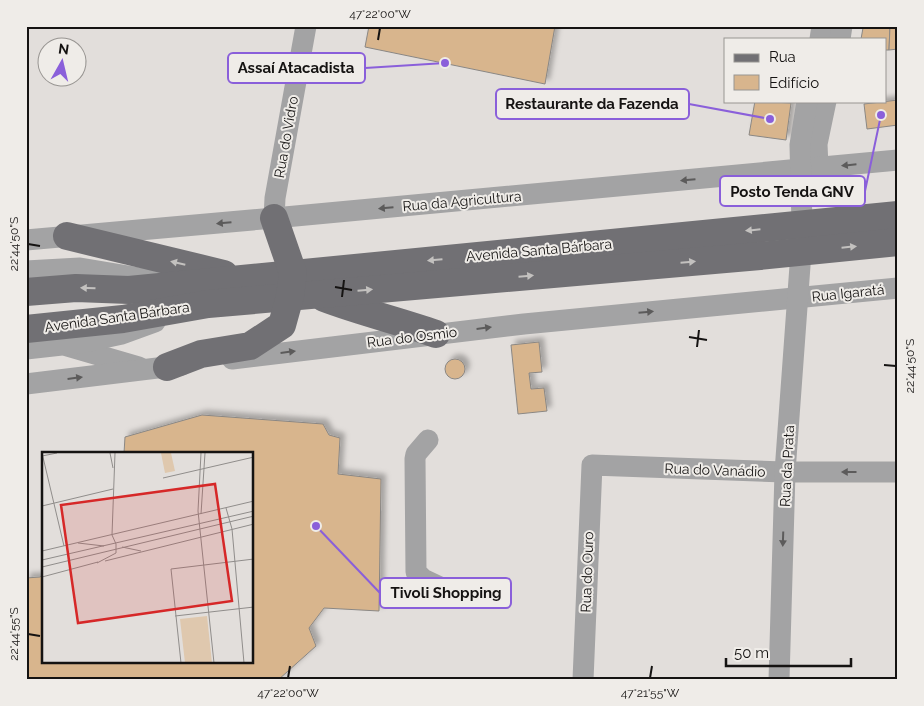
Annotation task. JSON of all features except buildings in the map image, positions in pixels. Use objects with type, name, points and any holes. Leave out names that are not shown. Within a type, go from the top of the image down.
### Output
[{"type":"main road","name":"Avenida Santa Bárbara","points":[[26,329],[123,319],[300,288],[802,224],[898,215]]},
{"type":"main road","points":[[156,368],[201,354],[250,346],[282,325],[300,288],[274,218]]},
{"type":"main road","points":[[67,236],[242,278]]},
{"type":"main road","name":"Avenida Santa Bárbara","points":[[26,292],[76,288],[129,290],[242,278],[300,288],[801,252],[898,242]]},
{"type":"main road","points":[[300,288],[352,308],[390,318],[436,334]]},
{"type":"street","name":"Rua do Vidro","points":[[274,218],[275,198],[306,26]]},
{"type":"street","points":[[807,102],[800,145],[809,169]]},
{"type":"street","points":[[809,169],[818,144],[826,102]]},
{"type":"street","name":"Rua da Agricultura","points":[[26,240],[898,160]]},
{"type":"street","name":"Rua da Prata","points":[[779,680],[785,472],[802,224],[809,169]]},
{"type":"street","name":"Avenida Santa Bárbara","points":[[26,271],[80,268],[181,285]]},
{"type":"street","name":"Rua Igaratá","points":[[798,299],[898,288]]},
{"type":"street","name":"Rua do Osmio","points":[[26,384],[524,324],[798,299]]},
{"type":"street","name":"Avenida Santa Bárbara","points":[[26,348],[62,345],[122,334],[208,304]]},
{"type":"street","name":"Avenida Santa Bárbara","points":[[62,345],[156,368]]},
{"type":"street","points":[[428,440],[416,454],[415,464],[416,572],[423,579],[462,597]]},
{"type":"street","name":"Rua do Vanádio","points":[[592,465],[785,472],[898,472]]},
{"type":"street","name":"Rua do Ouro","points":[[583,680],[592,465]]},
{"type":"place","name":"Assaí Atacadista","points":[[445,63]]},
{"type":"place","name":"Posto Tenda GNV","points":[[881,115]]},
{"type":"place","name":"Restaurante da Fazenda","points":[[770,119]]},
{"type":"place","name":"Tivoli Shopping","points":[[316,526]]}]
